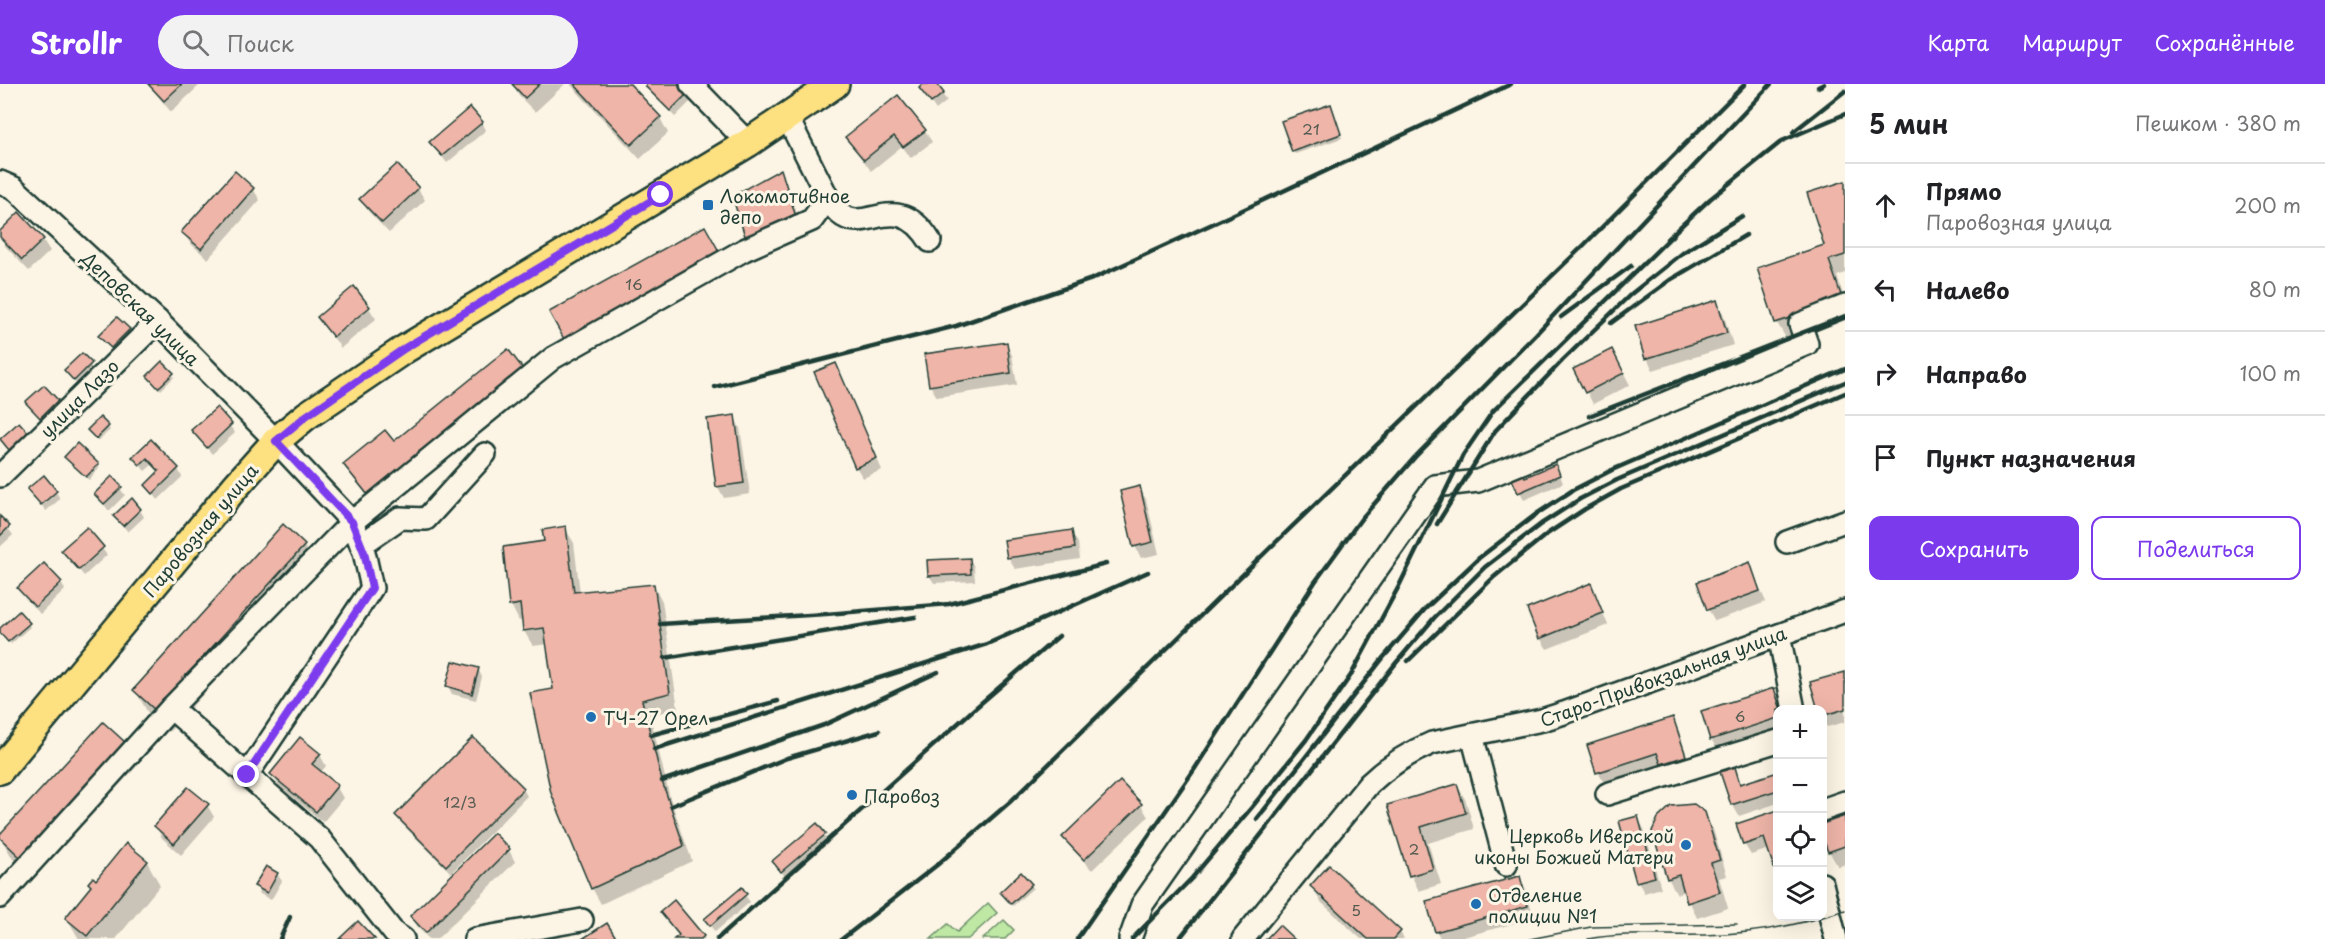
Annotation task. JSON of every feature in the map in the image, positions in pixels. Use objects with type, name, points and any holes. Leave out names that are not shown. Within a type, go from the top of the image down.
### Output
[{"type":"main road","name":"Паровозная улица","points":[[0,770],[235,488],[276,441],[306,416],[405,348],[748,143],[835,84]]},
{"type":"street","points":[[691,84],[748,143]]},
{"type":"street","points":[[787,117],[828,198],[840,214],[856,220],[894,215],[908,217],[923,230],[930,241]]},
{"type":"street","name":"Деповская улица","points":[[0,182],[14,188],[158,321],[352,522]]},
{"type":"street","points":[[0,897],[171,708],[352,522],[553,358],[744,250],[812,220],[828,198]]},
{"type":"street","points":[[1130,939],[1142,905],[1435,486],[1478,481],[1807,344],[1800,324],[1845,306]]},
{"type":"street","name":"улица Лазо","points":[[0,476],[158,321]]},
{"type":"street","points":[[361,545],[400,518],[426,519],[485,454]]},
{"type":"street","points":[[1787,542],[1845,521]]},
{"type":"street","points":[[247,775],[372,588],[361,545],[352,522]]},
{"type":"street","name":"Старо-Привокзальная улица","points":[[1243,939],[1369,784],[1384,770],[1415,750],[1432,743],[1542,720],[1564,713],[1845,610]]},
{"type":"street","points":[[1779,635],[1793,705]]},
{"type":"street","points":[[171,708],[319,838],[394,933],[403,939]]},
{"type":"street","points":[[1472,735],[1506,865]]},
{"type":"street","points":[[1607,794],[1773,743]]},
{"type":"street","points":[[1827,808],[1845,802]]},
{"type":"street","points":[[1827,904],[1836,939]]},
{"type":"street","points":[[475,939],[582,920]]},
{"type":"green space","points":[[988,903],[997,913],[968,939],[931,939],[948,924],[957,932]]},
{"type":"green space","points":[[1004,920],[1014,930],[1005,939],[983,939]]},
{"type":"building","points":[[148,84],[182,84],[164,101]]},
{"type":"building","points":[[512,84],[540,84],[525,98]]},
{"type":"building","points":[[574,84],[630,84],[661,117],[631,145]]},
{"type":"building","points":[[646,84],[683,84],[690,91],[670,111],[645,86]]},
{"type":"building","points":[[923,84],[937,84],[944,93],[931,103],[919,88]]},
{"type":"building","points":[[898,95],[926,130],[903,147],[894,136],[864,160],[845,137]]},
{"type":"building","points":[[1331,104],[1341,134],[1292,152],[1281,121]]},
{"type":"building","points":[[470,107],[483,122],[442,156],[429,142]]},
{"type":"building","points":[[397,164],[419,188],[382,223],[359,199]]},
{"type":"building","points":[[781,169],[797,220],[746,239],[732,196]]},
{"type":"building","points":[[235,171],[254,188],[201,249],[181,232]]},
{"type":"building","points":[[1845,181],[1845,255],[1829,260],[1843,301],[1775,323],[1757,268],[1824,245],[1807,193]]},
{"type":"building","points":[[19,212],[44,239],[22,260],[0,237],[0,231]]},
{"type":"building","points":[[705,226],[720,253],[564,339],[549,312]]},
{"type":"building","points":[[354,286],[370,307],[333,337],[317,317]]},
{"type":"building","points":[[1717,300],[1727,333],[1645,359],[1635,326]]},
{"type":"building","points":[[117,317],[130,329],[111,348],[98,336]]},
{"type":"building","points":[[1007,342],[1011,373],[929,386],[924,354]]},
{"type":"building","points":[[508,349],[524,370],[368,495],[343,464],[385,430],[394,441]]},
{"type":"building","points":[[1612,349],[1624,373],[1585,393],[1573,369]]},
{"type":"building","points":[[82,353],[92,363],[74,381],[64,370]]},
{"type":"building","points":[[162,361],[174,373],[158,388],[147,376]]},
{"type":"building","points":[[836,363],[877,458],[855,468],[814,372]]},
{"type":"building","points":[[44,385],[58,400],[40,418],[25,402]]},
{"type":"building","points":[[217,407],[232,424],[207,448],[191,430]]},
{"type":"building","points":[[735,415],[744,483],[716,487],[707,419]]},
{"type":"building","points":[[100,417],[109,426],[96,439],[87,430]]},
{"type":"building","points":[[19,422],[28,432],[9,450],[0,439]]},
{"type":"building","points":[[151,439],[179,468],[153,494],[145,485],[159,471],[147,458],[140,465],[132,457]]},
{"type":"building","points":[[77,443],[99,464],[86,477],[64,457]]},
{"type":"building","points":[[1556,464],[1560,475],[1518,493],[1510,475],[1522,469],[1525,477]]},
{"type":"building","points":[[44,475],[57,491],[41,505],[27,489]]},
{"type":"building","points":[[112,476],[122,487],[104,504],[94,494]]},
{"type":"building","points":[[1140,486],[1153,542],[1133,547],[1120,491]]},
{"type":"building","points":[[132,498],[141,509],[123,526],[113,516]]},
{"type":"building","points":[[0,516],[10,526],[0,536]]},
{"type":"building","points":[[283,524],[305,545],[155,710],[133,690]]},
{"type":"building","name":"ТЧ-27 Орел","points":[[566,526],[574,592],[654,584],[670,693],[642,700],[662,781],[684,846],[591,889],[551,793],[530,693],[553,689],[544,628],[523,631],[520,604],[509,606],[503,547],[544,541],[542,530]]},
{"type":"building","points":[[87,527],[104,547],[79,570],[61,550]]},
{"type":"building","points":[[1072,530],[1075,548],[1007,558],[1004,540]]},
{"type":"building","points":[[970,558],[971,574],[928,576],[927,560]]},
{"type":"building","points":[[1750,562],[1760,591],[1707,610],[1697,582]]},
{"type":"building","points":[[44,563],[62,582],[35,607],[17,588]]},
{"type":"building","points":[[1591,583],[1603,613],[1539,639],[1527,609]]},
{"type":"building","points":[[19,611],[30,623],[8,642],[0,633],[0,628]]},
{"type":"building","points":[[453,661],[479,668],[472,694],[446,686]]},
{"type":"building","points":[[1845,672],[1845,709],[1827,714],[1827,705],[1817,705],[1810,682]]},
{"type":"building","points":[[1774,688],[1779,705],[1773,705],[1773,720],[1710,740],[1701,711]]},
{"type":"building","points":[[1673,717],[1686,756],[1661,764],[1657,753],[1596,773],[1587,745]]},
{"type":"building","points":[[103,722],[125,742],[20,857],[0,838],[0,834]]},
{"type":"building","points":[[300,737],[321,754],[312,764],[338,785],[316,812],[270,774]]},
{"type":"building","points":[[473,737],[524,788],[446,866],[395,815]]},
{"type":"building","points":[[1735,767],[1740,784],[1773,774],[1773,792],[1731,805],[1720,772]]},
{"type":"building","points":[[1120,781],[1142,804],[1084,860],[1062,837]]},
{"type":"building","points":[[1457,784],[1466,813],[1421,827],[1433,869],[1409,876],[1387,805]]},
{"type":"building","points":[[188,787],[209,804],[174,844],[154,826]]},
{"type":"building","name":"Церковь Иверской иконы Божией Матери","points":[[1694,804],[1705,812],[1720,860],[1711,863],[1720,892],[1687,903],[1679,875],[1667,879],[1652,831],[1658,818],[1671,806]]},
{"type":"building","points":[[1773,812],[1773,865],[1764,838],[1743,845],[1736,824]]},
{"type":"building","points":[[1638,816],[1655,877],[1636,882],[1619,821]]},
{"type":"building","points":[[1845,816],[1845,846],[1828,852],[1827,822]]},
{"type":"building","points":[[817,823],[826,834],[781,872],[772,861]]},
{"type":"building","points":[[494,833],[510,849],[426,933],[410,916]]},
{"type":"building","points":[[126,843],[148,861],[87,936],[65,918],[91,886],[88,883],[93,877],[96,880]]},
{"type":"building","points":[[1329,865],[1401,931],[1394,939],[1368,939],[1310,886]]},
{"type":"building","points":[[266,866],[278,873],[267,893],[254,886]]},
{"type":"building","points":[[1021,872],[1032,884],[1011,904],[1000,892]]},
{"type":"building","points":[[1520,876],[1528,906],[1435,932],[1426,901]]},
{"type":"building","points":[[742,887],[747,894],[710,926],[704,919]]},
{"type":"building","points":[[674,900],[704,936],[701,939],[674,939],[679,935],[660,912]]},
{"type":"building","points":[[358,921],[375,939],[339,939]]},
{"type":"building","points":[[607,923],[617,939],[582,939]]},
{"type":"building","points":[[1279,925],[1294,939],[1266,939]]},
{"type":"tram line","points":[[1588,939],[1631,935],[1704,935],[1757,931],[1845,910]]},
{"type":"tram line","points":[[1530,939],[1591,927],[1737,924]]},
{"type":"railway","points":[[715,387],[956,326],[1092,279],[1511,84]]},
{"type":"railway","points":[[842,939],[937,865],[1011,801],[1583,246],[1745,84]]},
{"type":"railway","points":[[1077,939],[1194,770],[1315,582],[1361,519],[1415,457],[1536,334],[1771,84]]},
{"type":"railway","points":[[1818,87],[1824,84]]},
{"type":"railway","points":[[1793,132],[1845,91]]},
{"type":"railway","points":[[1667,239],[1710,199],[1782,141],[1845,114]]},
{"type":"railway","points":[[1437,524],[1495,431],[1563,360],[1631,294],[1684,252],[1742,216]]},
{"type":"railway","points":[[1132,939],[1192,878],[1252,807],[1306,740],[1351,675],[1399,586],[1463,455],[1493,411],[1674,234]]},
{"type":"railway","points":[[1611,323],[1670,280],[1746,235]]},
{"type":"railway","points":[[1561,317],[1631,266]]},
{"type":"railway","points":[[1589,416],[1845,316]]},
{"type":"railway","points":[[1257,819],[1383,658],[1426,608],[1479,558],[1535,515],[1573,490],[1612,470],[1845,369]]},
{"type":"railway","points":[[1179,939],[1396,663],[1434,618],[1485,567],[1541,524],[1580,499],[1617,480],[1845,382]]},
{"type":"railway","points":[[1408,661],[1494,577],[1547,534],[1585,509],[1621,489],[1845,393]]},
{"type":"railway","points":[[660,624],[949,604],[1106,564]]},
{"type":"railway","points":[[654,749],[987,644],[1148,572]]},
{"type":"railway","points":[[665,658],[915,617]]},
{"type":"railway","points":[[717,939],[1059,636]]},
{"type":"railway","points":[[662,781],[824,725],[938,672]]},
{"type":"railway","points":[[651,735],[778,701]]},
{"type":"railway","points":[[671,806],[787,758],[879,731]]},
{"type":"railway","points":[[280,939],[290,917]]},
{"type":"place","name":"Локомотивное депо","points":[[708,205]]},
{"type":"place","name":"ТЧ-27 Орел","points":[[591,717]]},
{"type":"place","name":"Паровоз","points":[[852,795]]},
{"type":"place","name":"Церковь Иверской иконы Божией Матери","points":[[1686,845]]},
{"type":"place","name":"Отделение полиции №1","points":[[1476,904]]},
{"type":"route","points":[[247,775],[372,588],[364,552],[352,522],[276,441],[306,416],[405,348],[661,195]]}]
